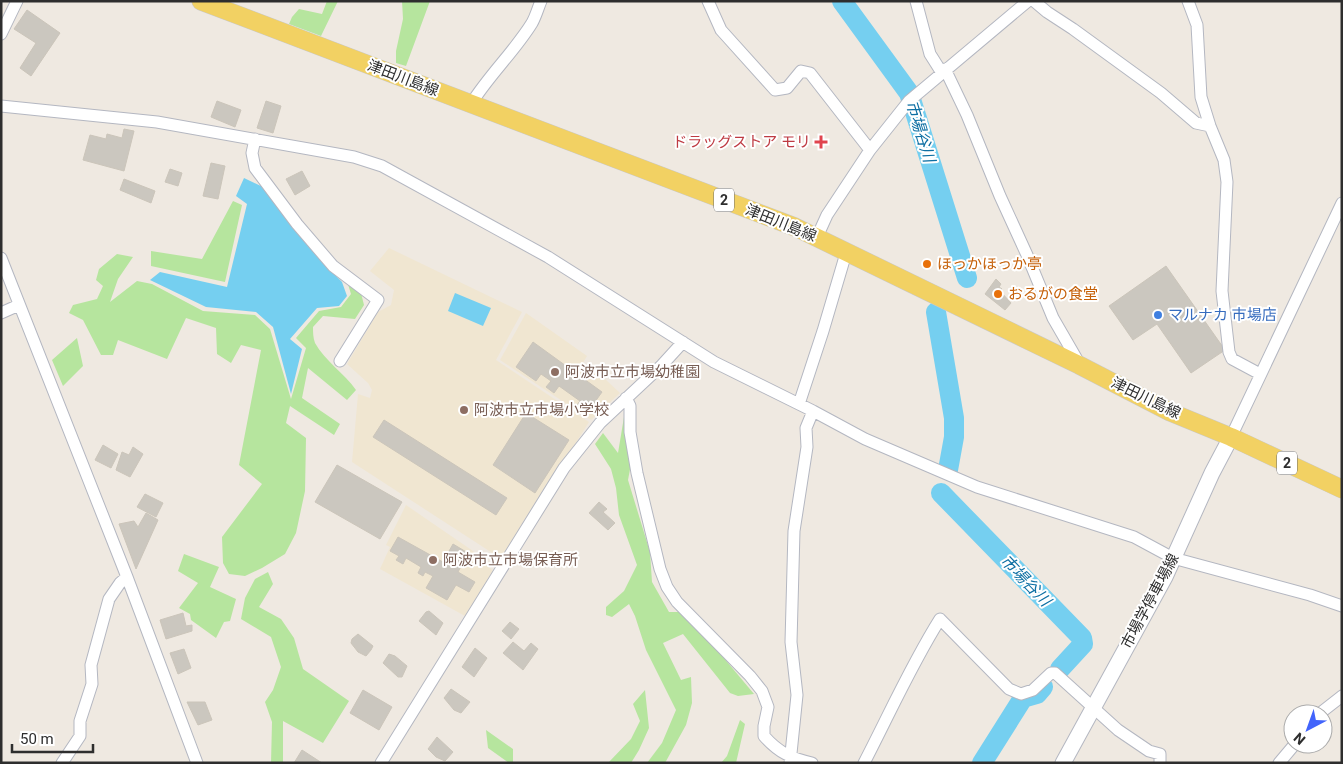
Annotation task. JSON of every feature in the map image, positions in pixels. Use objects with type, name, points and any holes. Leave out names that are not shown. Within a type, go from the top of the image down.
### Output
[{"type":"main road","name":"津田川島線","points":[[201,1],[795,227],[848,251],[1170,412],[1232,437],[1342,489]]},
{"type":"main road","name":"市場学停車場線","points":[[1063,763],[1143,619],[1212,473],[1232,437]]},
{"type":"street","points":[[1,34],[17,1]]},
{"type":"street","points":[[471,104],[484,84],[533,22],[541,1]]},
{"type":"street","points":[[708,1],[721,30],[775,90],[787,88],[801,71],[810,73],[870,150]]},
{"type":"street","points":[[916,1],[930,54],[944,71],[967,115],[1053,318],[1079,365]]},
{"type":"street","points":[[817,237],[826,215],[870,150],[911,99],[1028,1]]},
{"type":"street","points":[[1034,1],[1161,93],[1196,123],[1210,126]]},
{"type":"street","points":[[1188,1],[1197,25],[1201,97],[1224,160],[1227,182],[1222,291],[1229,352],[1232,359],[1260,374]]},
{"type":"street","points":[[1,106],[158,122],[354,157],[382,166],[548,257],[714,362],[814,411],[865,439],[978,487],[1134,537],[1173,558],[1310,595],[1342,606]]},
{"type":"street","points":[[255,139],[252,153],[255,168],[296,224],[333,266],[378,300],[340,361]]},
{"type":"street","points":[[1232,437],[1342,203]]},
{"type":"street","points":[[799,404],[848,251]]},
{"type":"street","points":[[1,258],[127,577],[195,762]]},
{"type":"street","points":[[1,313],[19,305]]},
{"type":"street","points":[[381,763],[564,468],[600,423],[683,342]]},
{"type":"street","points":[[626,398],[630,406],[630,432],[637,473],[660,569],[667,587],[678,602],[750,676],[762,691],[768,708],[764,736],[773,747],[791,760],[812,763]]},
{"type":"street","points":[[791,760],[797,695],[791,642],[794,531],[808,447],[806,428],[814,411]]},
{"type":"street","points":[[62,763],[80,736],[80,721],[92,684],[91,665],[109,599],[120,583],[127,577]]},
{"type":"street","points":[[864,763],[893,707],[908,672],[940,619],[1009,689],[1020,694],[1033,690],[1051,673],[1055,673],[1118,730],[1149,751],[1160,754],[1160,763]]},
{"type":"street","points":[[1332,704],[1342,696]]},
{"type":"shaded area","name":"阿波市立市場小学校","points":[[389,248],[522,312],[496,360],[589,422],[513,543],[500,558],[352,462],[358,394],[370,398],[372,390],[368,383],[347,364],[378,312],[391,305],[394,290],[370,271]]},
{"type":"shaded area","name":"阿波市立市場幼稚園","points":[[526,313],[587,356],[581,366],[604,378],[620,393],[591,420],[500,360]]},
{"type":"shaded area","name":"阿波市立市場保育所","points":[[406,505],[473,551],[494,572],[465,616],[380,569],[390,547],[386,545]]},
{"type":"green space","points":[[327,1],[338,1],[321,36],[289,24],[299,9],[322,14]]},
{"type":"green space","points":[[402,1],[430,1],[406,66],[396,63],[396,51],[403,19]]},
{"type":"green space","points":[[233,201],[242,205],[225,282],[151,266],[151,251],[202,259]]},
{"type":"green space","points":[[117,254],[133,257],[118,279],[110,302],[137,281],[152,284],[203,311],[255,315],[270,329],[291,399],[306,348],[296,338],[319,311],[341,307],[351,294],[347,281],[361,293],[364,305],[355,319],[323,316],[313,327],[314,341],[319,349],[356,390],[347,400],[308,368],[302,398],[340,424],[334,435],[290,406],[286,423],[306,438],[305,491],[296,533],[285,554],[245,576],[229,574],[223,563],[222,537],[262,484],[239,465],[261,350],[241,345],[231,363],[217,354],[216,328],[186,318],[167,359],[118,340],[113,355],[101,355],[83,320],[69,313],[73,305],[97,299],[103,286],[96,280],[99,269]]},
{"type":"green space","points":[[77,338],[83,366],[63,386],[52,360]]},
{"type":"green space","points":[[625,411],[631,464],[628,480],[650,552],[652,582],[669,612],[680,612],[703,633],[754,694],[738,696],[730,693],[683,634],[663,643],[681,680],[691,677],[692,703],[686,725],[665,763],[647,763],[662,743],[676,710],[646,650],[629,604],[612,617],[606,615],[606,607],[624,591],[637,565],[619,515],[616,488],[611,469],[595,444],[603,433],[618,453]]},
{"type":"green space","points":[[184,554],[219,567],[210,587],[236,599],[230,621],[224,622],[216,638],[191,620],[190,614],[179,608],[198,583],[178,571]]},
{"type":"green space","points":[[268,572],[273,584],[259,607],[281,619],[294,638],[303,669],[349,701],[323,743],[283,721],[283,763],[271,763],[272,722],[265,702],[273,690],[281,667],[271,637],[241,619],[245,598],[255,579]]},
{"type":"green space","points":[[645,690],[649,728],[639,750],[631,763],[608,763],[631,739],[640,721],[633,704]]},
{"type":"green space","points":[[740,720],[745,724],[736,763],[721,763],[727,756]]},
{"type":"green space","points":[[486,730],[513,749],[513,763],[509,763],[488,748]]},
{"type":"water","points":[[244,178],[263,187],[294,229],[342,282],[347,296],[339,306],[317,308],[290,339],[302,349],[291,394],[273,327],[256,312],[206,307],[150,280],[160,272],[227,287],[247,204],[236,196]]},
{"type":"water","points":[[455,293],[491,308],[483,326],[448,311]]},
{"type":"building","points":[[27,10],[60,33],[31,76],[20,68],[36,43],[14,29]]},
{"type":"building","points":[[217,101],[241,110],[235,127],[211,117]]},
{"type":"building","points":[[266,101],[281,106],[273,133],[257,128]]},
{"type":"building","points":[[124,129],[134,131],[124,171],[83,160],[90,135],[106,139],[107,134],[122,138]]},
{"type":"building","points":[[211,163],[225,166],[218,199],[203,196]]},
{"type":"building","points":[[170,169],[182,173],[178,186],[165,182]]},
{"type":"building","points":[[302,171],[310,186],[295,195],[286,179]]},
{"type":"building","points":[[124,179],[155,191],[151,203],[120,190]]},
{"type":"building","name":"マルナカ 市場店","points":[[1166,266],[1225,350],[1191,373],[1157,324],[1133,340],[1109,306]]},
{"type":"building","points":[[996,279],[1001,284],[999,287],[1002,289],[1000,291],[1011,303],[1005,310],[985,294]]},
{"type":"building","points":[[533,342],[602,392],[587,413],[577,405],[580,401],[559,386],[554,393],[546,387],[551,381],[541,374],[536,381],[516,367]]},
{"type":"building","points":[[526,413],[569,440],[535,493],[493,465]]},
{"type":"building","points":[[384,420],[507,498],[496,515],[373,437]]},
{"type":"building","points":[[103,445],[118,454],[111,468],[95,460]]},
{"type":"building","points":[[133,447],[143,454],[130,477],[116,470],[122,452],[129,455]]},
{"type":"building","points":[[337,465],[402,502],[380,539],[315,502]]},
{"type":"building","points":[[145,494],[163,503],[156,517],[137,507]]},
{"type":"building","points":[[599,502],[607,509],[603,512],[615,523],[608,530],[589,513]]},
{"type":"building","points":[[146,513],[158,520],[136,569],[119,524],[134,521],[138,527]]},
{"type":"building","points":[[398,537],[443,562],[453,544],[468,553],[458,572],[475,582],[469,592],[456,585],[447,600],[426,588],[433,576],[425,572],[423,576],[418,573],[421,567],[406,558],[403,564],[396,560],[399,556],[390,551]]},
{"type":"building","points":[[429,611],[443,623],[436,635],[419,621]]},
{"type":"building","points":[[183,613],[186,626],[192,625],[192,631],[166,639],[160,620]]},
{"type":"building","points":[[510,622],[519,629],[511,639],[502,631]]},
{"type":"building","points":[[358,634],[373,646],[366,656],[358,652],[351,643],[352,639]]},
{"type":"building","points":[[513,642],[524,651],[531,643],[538,649],[523,670],[503,653]]},
{"type":"building","points":[[475,648],[487,658],[474,677],[462,667]]},
{"type":"building","points":[[184,649],[191,668],[178,674],[170,653]]},
{"type":"building","points":[[389,654],[395,656],[407,666],[402,677],[398,677],[383,663]]},
{"type":"building","points":[[451,689],[470,702],[461,713],[454,710],[444,698]]},
{"type":"building","points":[[363,690],[392,707],[379,730],[350,713]]},
{"type":"building","points":[[187,702],[205,702],[212,720],[198,725]]},
{"type":"building","points":[[437,737],[453,752],[445,761],[436,757],[428,749]]},
{"type":"building","points":[[302,750],[322,763],[294,763]]},
{"type":"waterway","name":"市場谷川","points":[[842,1],[909,93],[967,278]]},
{"type":"waterway","name":"市場谷川","points":[[936,312],[954,418],[954,437],[948,470]]},
{"type":"waterway","name":"市場谷川","points":[[941,493],[1082,638],[1083,644],[1060,669]]},
{"type":"waterway","name":"市場谷川","points":[[982,763],[1023,698],[1037,694],[1043,687]]},
{"type":"place","name":"ドラッグストア モリ","points":[[821,142]]},
{"type":"place","name":"ほっかほっか亭","points":[[927,264]]},
{"type":"place","name":"おるがの食堂","points":[[998,294]]},
{"type":"place","name":"マルナカ 市場店","points":[[1158,315]]},
{"type":"place","name":"阿波市立市場幼稚園","points":[[555,372]]},
{"type":"place","name":"阿波市立市場小学校","points":[[464,410]]},
{"type":"place","name":"阿波市立市場保育所","points":[[433,560]]}]
